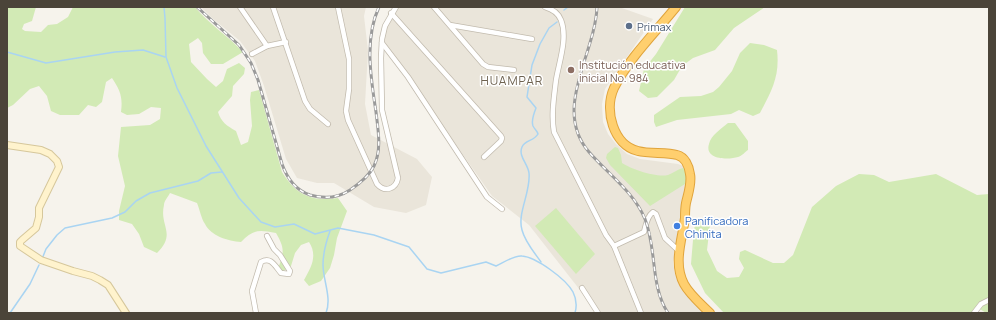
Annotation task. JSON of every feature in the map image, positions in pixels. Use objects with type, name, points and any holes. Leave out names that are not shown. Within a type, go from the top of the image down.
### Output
[{"type":"highway","points":[[676,7],[634,57],[622,75],[613,91],[610,101],[610,114],[617,134],[626,145],[632,149],[639,152],[676,155],[685,160],[688,166],[690,178],[679,251],[679,265],[684,284],[710,313]]},
{"type":"street","points":[[240,7],[267,46]]},
{"type":"street","points":[[273,7],[305,101],[310,109],[328,124]]},
{"type":"street","points":[[338,7],[349,59],[349,89],[346,111],[348,120],[377,184],[382,189],[386,190],[394,187],[398,182],[398,178],[382,110],[382,43],[385,26],[391,13],[396,7]]},
{"type":"street","points":[[434,7],[483,64],[488,67],[514,70]]},
{"type":"street","points":[[545,7],[556,12],[563,24],[563,37],[556,79],[552,119],[554,132],[606,234],[614,246],[641,313]]},
{"type":"street","points":[[391,13],[501,136],[501,141],[484,157]]},
{"type":"street","points":[[450,25],[532,39]]},
{"type":"street","points":[[252,54],[267,46],[286,42]]},
{"type":"street","points":[[382,43],[408,77],[487,197],[502,209]]},
{"type":"street","points":[[7,145],[46,152],[57,161],[58,167],[39,208],[39,217],[36,228],[20,242],[20,246],[41,260],[92,276],[108,285],[126,313]]},
{"type":"street","points":[[614,246],[644,232],[646,223],[653,212],[656,214],[665,238],[679,251]]},
{"type":"street","points":[[256,313],[252,291],[261,262],[266,259],[269,260],[281,273],[289,274],[290,271],[280,255],[274,249],[267,236]]},
{"type":"street","points":[[582,288],[598,313]]},
{"type":"street","points":[[974,313],[981,304],[989,300]]},
{"type":"shaded area","points":[[201,7],[366,7],[364,16],[368,51],[365,104],[371,135],[417,159],[432,177],[426,205],[406,213],[374,207],[334,183],[317,183],[297,178],[286,159],[255,61],[240,41]]},
{"type":"shaded area","points":[[398,7],[619,7],[653,19],[605,89],[602,104],[603,122],[608,134],[627,154],[640,159],[678,164],[688,168],[693,174],[695,183],[673,262],[675,274],[682,289],[705,313],[598,313],[529,225],[492,196],[383,41],[387,27]]},
{"type":"green space","points":[[7,7],[36,7],[32,21],[24,24],[22,29],[25,31],[41,32],[48,25],[57,24],[68,17],[73,7],[195,7],[206,19],[243,52],[223,64],[211,64],[203,53],[202,43],[198,38],[189,44],[191,62],[216,87],[223,81],[227,69],[239,63],[245,68],[244,74],[233,86],[232,96],[218,112],[223,121],[236,131],[241,145],[248,142],[252,126],[250,100],[251,92],[259,90],[282,172],[287,180],[299,191],[313,198],[338,198],[347,211],[337,238],[330,268],[321,281],[309,286],[304,280],[311,266],[313,257],[312,247],[309,242],[301,245],[295,253],[291,266],[282,272],[278,268],[283,250],[276,233],[261,231],[253,233],[241,242],[220,237],[211,232],[208,228],[202,219],[197,203],[170,193],[165,202],[163,212],[167,235],[166,240],[157,253],[144,247],[139,234],[132,224],[119,220],[119,211],[125,186],[118,156],[121,127],[150,125],[160,119],[161,108],[151,107],[139,114],[127,115],[121,112],[122,102],[120,94],[112,78],[106,82],[102,102],[96,107],[88,105],[79,115],[60,115],[51,111],[47,96],[39,86],[30,89],[13,105],[7,108]]},
{"type":"green space","points":[[685,7],[765,7],[734,28],[715,50],[693,58],[682,66],[674,80],[657,97],[648,98],[639,91],[644,69],[656,54]]},
{"type":"green space","points":[[750,43],[764,45],[777,50],[778,59],[774,83],[760,113],[753,116],[739,110],[731,114],[677,120],[656,127],[654,115],[680,97],[701,96],[713,92],[719,87],[732,71],[740,53]]},
{"type":"green space","points":[[728,123],[735,123],[748,141],[748,150],[738,157],[718,158],[710,153],[708,149],[709,144],[714,135]]},
{"type":"green space","points":[[615,147],[618,148],[622,163],[631,168],[663,176],[683,168],[688,170],[689,174],[685,184],[650,206],[610,165],[606,158],[607,154]]},
{"type":"green space","points":[[859,174],[874,175],[889,182],[936,174],[977,195],[989,194],[989,313],[986,313],[980,309],[977,313],[724,313],[705,293],[691,264],[694,228],[701,219],[708,219],[710,225],[707,250],[717,271],[727,278],[739,277],[744,268],[739,259],[740,252],[745,250],[773,263],[784,263],[793,255],[812,207],[836,186]]},
{"type":"green space","points":[[556,208],[595,254],[576,274],[535,226]]},
{"type":"waterway","points":[[164,7],[166,57],[177,88],[206,146],[239,198],[261,222],[275,227],[294,224],[315,234],[338,228],[374,235],[409,247],[427,269],[441,273],[486,262],[496,266],[519,256],[528,257],[542,264],[564,281],[573,292],[576,308],[575,313]]},
{"type":"waterway","points":[[564,10],[568,7]]},
{"type":"waterway","points":[[541,262],[527,243],[522,230],[521,217],[528,188],[529,173],[522,157],[521,150],[523,145],[538,134],[532,124],[536,108],[527,97],[532,65],[540,44],[549,28],[557,22]]},
{"type":"waterway","points":[[7,52],[46,63],[115,52],[143,50],[165,57]]},
{"type":"waterway","points":[[42,259],[46,249],[57,235],[65,228],[112,218],[125,212],[136,201],[150,193],[198,181],[211,173],[222,172]]},
{"type":"waterway","points":[[326,313],[328,301],[323,271],[323,261],[330,231]]},
{"type":"waterway","points":[[10,313],[30,284],[39,265]]},
{"type":"railway","points":[[197,7],[239,45],[251,63],[258,80],[282,164],[289,179],[296,187],[305,193],[326,197],[341,195],[364,180],[374,166],[378,153],[379,139],[371,73],[370,46],[374,19],[379,7]]},
{"type":"railway","points":[[597,7],[595,25],[578,81],[574,118],[579,135],[589,152],[634,200],[645,219],[649,231],[658,291],[668,313]]},
{"type":"place","name":"Primax","points":[[629,26]]},
{"type":"place","name":"Institución educativa inicial No. 984","points":[[571,70]]},
{"type":"place","name":"Panificadora Chinita","points":[[677,226]]},
{"type":"district","name":"HUAMPAR","points":[[512,80]]}]
